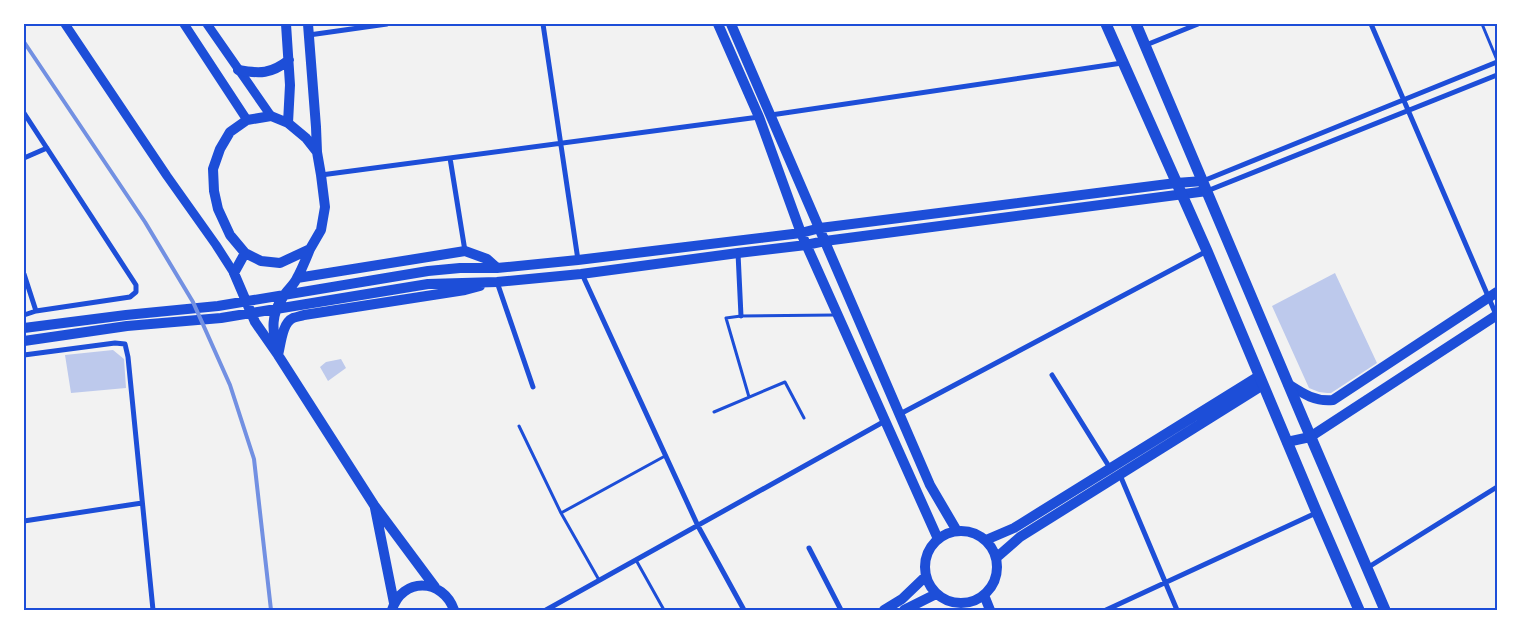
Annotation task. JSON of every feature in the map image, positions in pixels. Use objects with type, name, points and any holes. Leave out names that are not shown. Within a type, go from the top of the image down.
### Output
[{"type":"main road","points":[[286,24],[290,85],[288,123]]},
{"type":"main road","points":[[718,24],[759,117],[806,245],[938,539]]},
{"type":"main road","points":[[731,24],[930,486],[957,531]]},
{"type":"main road","points":[[1106,24],[1207,251],[1317,513],[1360,610]]},
{"type":"main road","points":[[1136,24],[1385,610]]},
{"type":"main road","points":[[278,355],[272,333],[275,315],[282,298],[296,281],[321,230],[324,207],[322,175],[316,152],[309,29]]},
{"type":"main road","points":[[238,70],[255,73],[270,72],[289,60]]},
{"type":"main road","points":[[310,250],[280,263],[261,261],[245,253],[230,235],[218,209],[214,191],[213,169],[220,149],[230,132],[247,120],[271,116],[288,123],[306,138],[316,152]]},
{"type":"main road","points":[[24,328],[218,306],[428,270],[497,268],[578,260],[801,233],[820,228],[1176,183],[1205,186]]},
{"type":"main road","points":[[24,341],[127,326],[221,318],[428,284],[497,282],[582,274],[806,245],[1181,194],[1205,186]]},
{"type":"main road","points":[[296,281],[465,251],[487,259],[497,268]]},
{"type":"main road","points":[[245,253],[234,273],[255,322],[374,504],[435,587],[445,594],[454,610]]},
{"type":"main road","points":[[278,355],[287,322],[292,318],[465,290],[497,282]]},
{"type":"main road","points":[[1288,384],[1313,398],[1324,401],[1333,400],[1497,292]]},
{"type":"main road","points":[[1287,442],[1310,437],[1497,317]]},
{"type":"main road","points":[[986,540],[1014,528],[1111,468],[1261,380]]},
{"type":"main road","points":[[996,558],[1020,537],[1120,474],[1261,380]]},
{"type":"main road","points":[[374,504],[393,607]]},
{"type":"main road","points":[[957,531],[977,534],[986,540],[996,558],[996,578],[991,588],[967,607],[944,600],[936,594],[930,586],[924,566],[931,546],[947,533],[957,531]]},
{"type":"main road","points":[[884,610],[902,599],[926,576]]},
{"type":"main road","points":[[393,607],[401,594],[411,587],[423,585],[435,587]]},
{"type":"main road","points":[[904,610],[936,594]]},
{"type":"main road","points":[[984,595],[990,610]]},
{"type":"street","points":[[65,24],[234,273]]},
{"type":"street","points":[[184,24],[247,120]]},
{"type":"street","points":[[207,24],[271,116]]},
{"type":"street","points":[[309,29],[387,24]]},
{"type":"street","points":[[543,24],[578,260]]},
{"type":"street","points":[[1145,45],[1198,24]]},
{"type":"street","points":[[1371,24],[1497,317]]},
{"type":"street","points":[[1205,186],[1497,61]]},
{"type":"street","points":[[771,115],[1122,63]]},
{"type":"street","points":[[1205,186],[1408,111],[1497,75]]},
{"type":"street","points":[[24,113],[136,285],[136,292],[130,297],[36,311],[24,315]]},
{"type":"street","points":[[322,175],[759,117]]},
{"type":"street","points":[[24,158],[47,148]]},
{"type":"street","points":[[450,158],[465,251]]},
{"type":"street","points":[[899,414],[1207,251]]},
{"type":"street","points":[[738,253],[742,316]]},
{"type":"street","points":[[24,274],[36,311]]},
{"type":"street","points":[[582,274],[698,526],[744,610]]},
{"type":"street","points":[[497,282],[533,386]]},
{"type":"street","points":[[24,354],[115,342],[125,344],[128,357],[153,610]]},
{"type":"street","points":[[1052,375],[1111,468]]},
{"type":"street","points":[[546,610],[885,421]]},
{"type":"street","points":[[1120,474],[1177,610]]},
{"type":"street","points":[[1367,568],[1497,487]]},
{"type":"street","points":[[24,521],[142,503]]},
{"type":"street","points":[[1106,610],[1317,513]]},
{"type":"street","points":[[809,548],[841,610]]},
{"type":"lane","points":[[1482,24],[1497,61]]},
{"type":"lane","points":[[749,397],[726,318],[742,316],[838,315]]},
{"type":"lane","points":[[714,412],[785,382],[804,418]]},
{"type":"lane","points":[[519,426],[560,513],[599,581]]},
{"type":"lane","points":[[560,513],[666,456]]},
{"type":"lane","points":[[636,560],[664,610]]},
{"type":"building","points":[[1335,273],[1377,363],[1331,393],[1327,393],[1309,388],[1272,306]]},
{"type":"building","points":[[113,350],[124,359],[126,388],[71,393],[65,355]]},
{"type":"building","points":[[341,359],[346,368],[328,381],[320,367],[326,362]]},
{"type":"railway","points":[[24,42],[145,222],[193,302],[230,385],[254,459],[271,610]]}]
